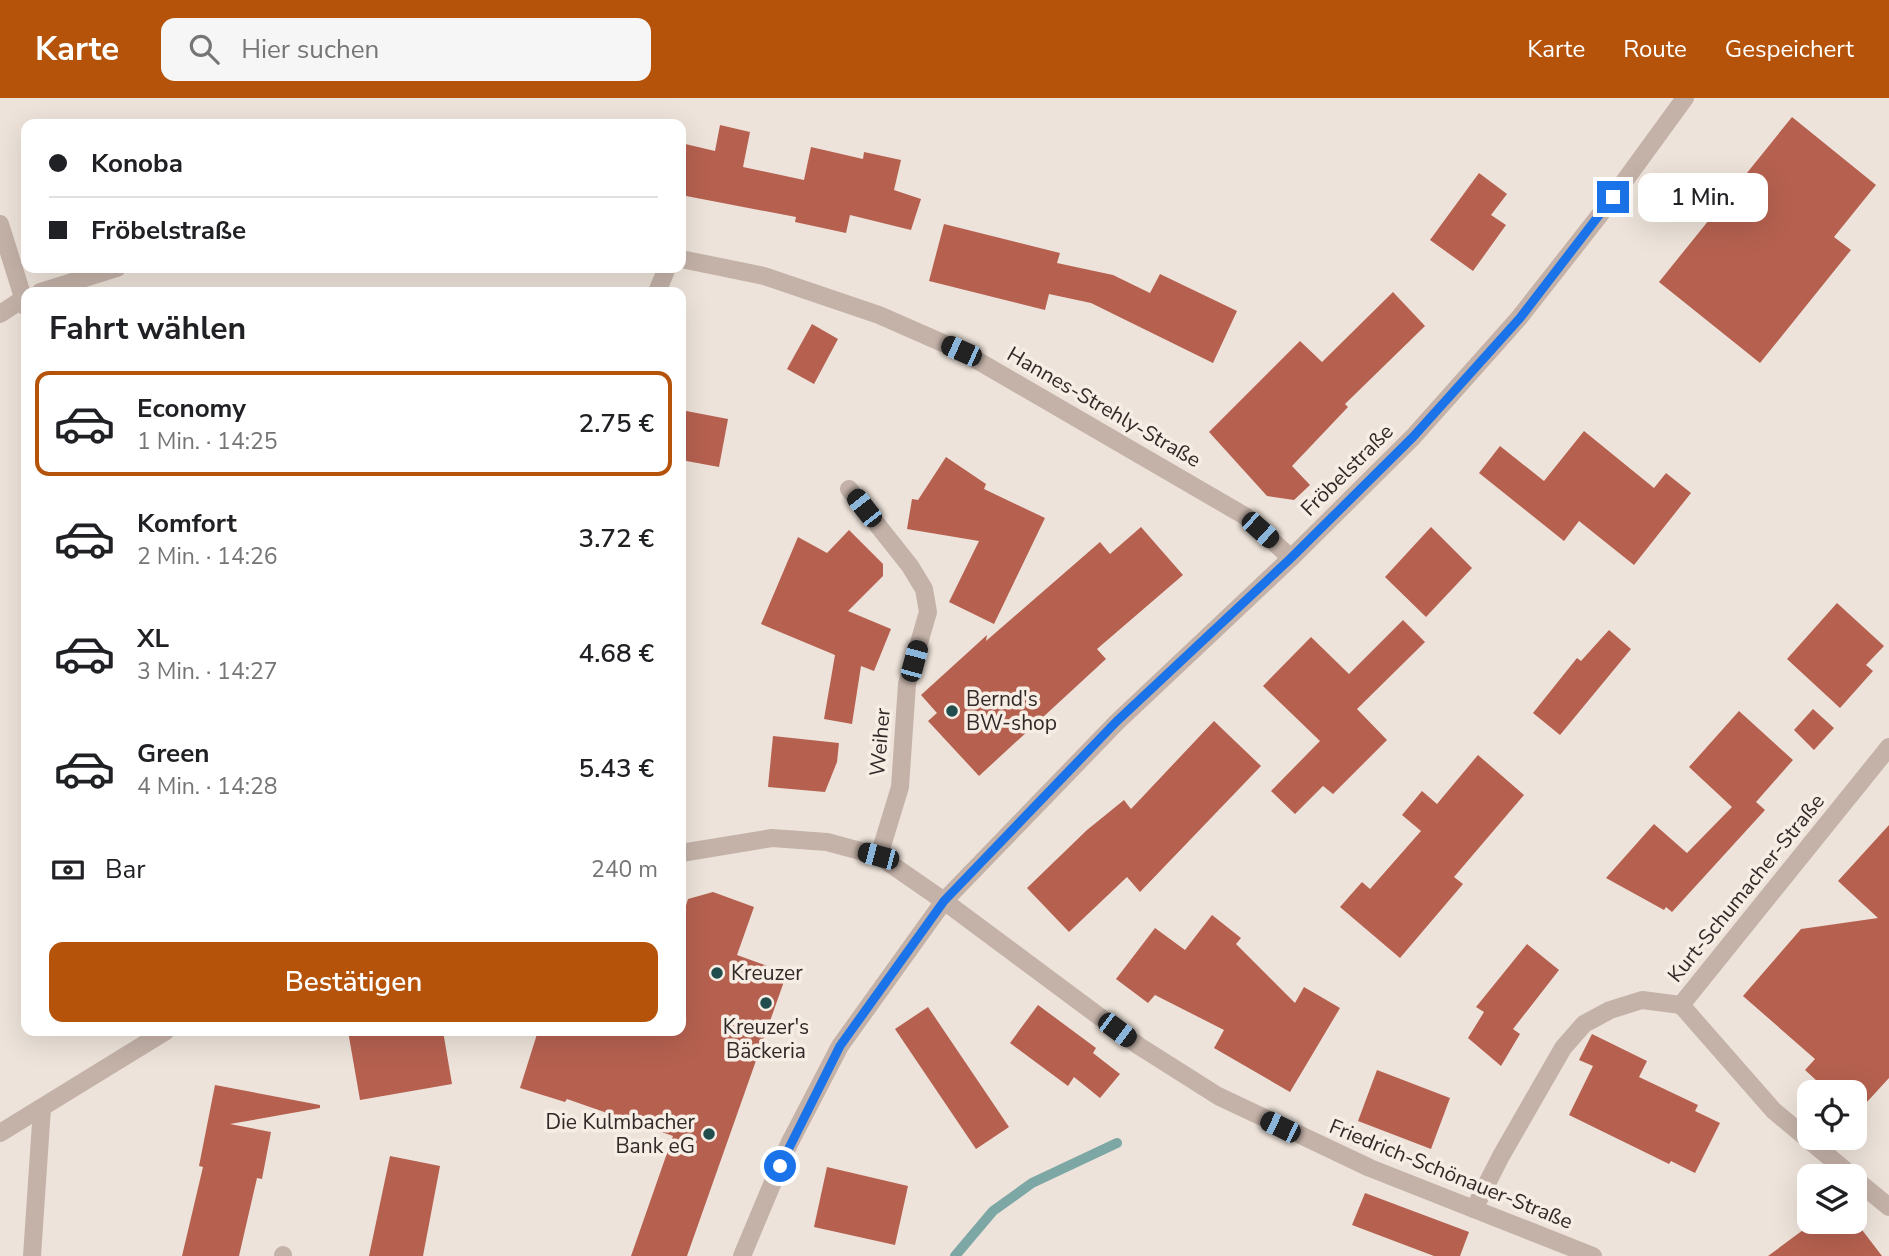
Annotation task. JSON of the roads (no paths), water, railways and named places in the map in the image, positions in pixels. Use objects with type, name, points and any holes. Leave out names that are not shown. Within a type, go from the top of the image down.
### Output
[{"type":"street","name":"Fröbelstraße","points":[[742,1256],[789,1144],[840,1046],[944,901],[1116,722],[1291,558],[1413,437],[1520,318],[1685,98]]},
{"type":"street","points":[[0,224],[25,287]]},
{"type":"street","name":"Hannes-Strehly-Straße","points":[[686,260],[764,276],[879,315],[961,351],[1245,516],[1291,558]]},
{"type":"street","points":[[61,287],[102,273]]},
{"type":"street","points":[[0,314],[21,302]]},
{"type":"street","name":"Weiher","points":[[849,489],[910,566],[924,589],[928,612],[907,684],[900,787],[878,856]]},
{"type":"street","name":"Kurt-Schumacher-Straße","points":[[1474,1209],[1563,1048],[1584,1024],[1610,1010],[1642,1000],[1681,1005],[1889,747]]},
{"type":"street","name":"Friedrich-Schönauer-Straße","points":[[686,852],[772,838],[827,842],[878,856],[944,901],[1139,1046],[1218,1096],[1370,1168],[1593,1256]]},
{"type":"street","points":[[1681,1005],[1774,1111],[1837,1164]]},
{"type":"street","points":[[0,1133],[158,1036]]},
{"type":"street","points":[[32,1256],[42,1108]]},
{"type":"street","points":[[1867,1189],[1889,1207]]},
{"type":"waterway","points":[[955,1256],[993,1211],[1032,1183],[1117,1143]]},
{"type":"place","name":"Bernd's BW-shop","points":[[952,711]]},
{"type":"place","name":"Kreuzer","points":[[717,973]]},
{"type":"place","name":"Kreuzer's Bäckeria","points":[[766,1003]]},
{"type":"place","name":"Die Kulmbacher Bank eG","points":[[709,1134]]}]
